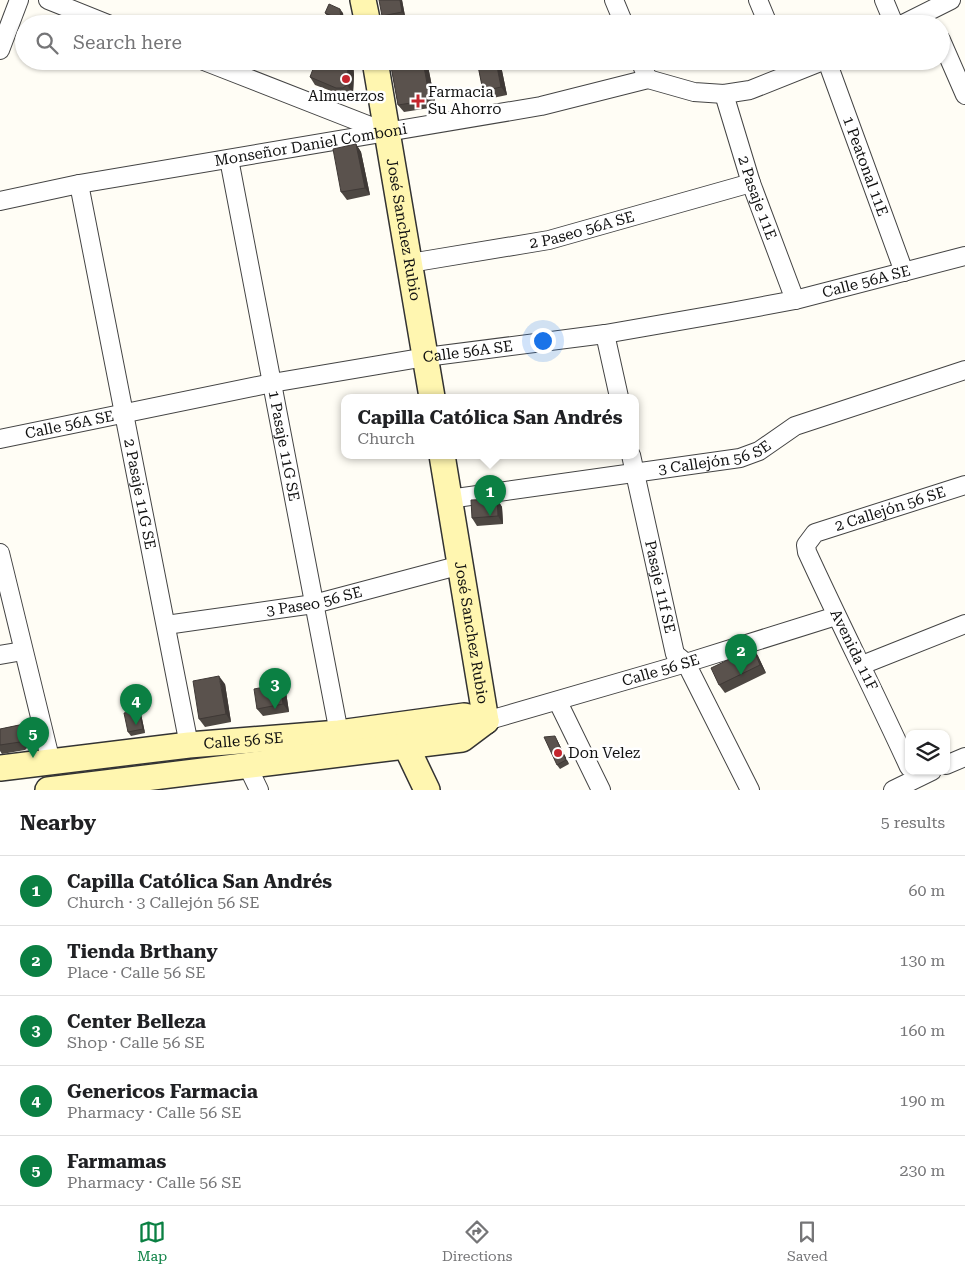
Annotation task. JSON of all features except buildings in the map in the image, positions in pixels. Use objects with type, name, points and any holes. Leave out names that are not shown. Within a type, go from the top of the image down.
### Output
[{"type":"main road","points":[[363,0],[366,15]]},
{"type":"main road","name":"José Sanchez Rubio","points":[[377,70],[432,394]]},
{"type":"main road","name":"José Sanchez Rubio","points":[[443,459],[486,721]]},
{"type":"main road","name":"Calle 56 SE","points":[[0,768],[190,745],[339,733],[464,716],[486,721]]},
{"type":"main road","name":"Calle 56 SE","points":[[48,790],[96,788],[247,765],[462,739],[486,721]]},
{"type":"main road","points":[[406,746],[427,790]]},
{"type":"street","points":[[0,50],[19,0]]},
{"type":"street","points":[[48,0],[86,15]]},
{"type":"street","points":[[614,0],[620,15]]},
{"type":"street","points":[[758,0],[764,15]]},
{"type":"street","points":[[884,0],[890,15]]},
{"type":"street","points":[[935,15],[951,0]]},
{"type":"street","points":[[950,61],[965,95]]},
{"type":"street","points":[[227,70],[388,133]]},
{"type":"street","points":[[644,70],[648,79]]},
{"type":"street","name":"Monseñor Daniel Comboni","points":[[0,201],[79,184],[541,106],[648,79],[694,92],[724,94],[750,90],[784,70]]},
{"type":"street","name":"1 Peatonal 11E","points":[[828,70],[904,272]]},
{"type":"street","name":"2 Pasaje 11E","points":[[724,94],[751,183],[795,300]]},
{"type":"street","name":"1 Pasaje 11G SE","points":[[229,159],[339,733]]},
{"type":"street","name":"2 Paseo 56A SE","points":[[410,263],[549,240],[751,183]]},
{"type":"street","name":"2 Pasaje 11G SE","points":[[79,184],[190,745]]},
{"type":"street","name":"Calle 56A SE","points":[[0,439],[272,383],[426,357],[605,334],[795,300],[965,256]]},
{"type":"street","points":[[605,334],[618,394]]},
{"type":"street","name":"3 Callejón 56 SE","points":[[450,499],[740,458],[759,451],[795,426],[965,370]]},
{"type":"street","name":"Pasaje 11f SE","points":[[632,459],[675,654],[686,663],[750,790]]},
{"type":"street","name":"2 Callejón 56 SE","points":[[815,534],[965,485]]},
{"type":"street","name":"Avenida 11F","points":[[815,534],[806,545],[807,552],[836,616],[862,665],[913,777]]},
{"type":"street","points":[[0,553],[51,762]]},
{"type":"street","name":"3 Paseo 56 SE","points":[[166,626],[314,604],[461,565]]},
{"type":"street","name":"Calle 56 SE","points":[[486,721],[558,702],[836,616]]},
{"type":"street","points":[[862,665],[965,624]]},
{"type":"street","points":[[0,655],[24,651]]},
{"type":"street","points":[[558,702],[601,790]]},
{"type":"street","points":[[950,763],[965,757]]},
{"type":"street","points":[[247,765],[259,790]]},
{"type":"street","points":[[893,790],[913,777]]},
{"type":"place","name":"Almuerzos","points":[[346,79]]},
{"type":"place","name":"Farmacia Su Ahorro","points":[[418,101]]},
{"type":"place","name":"Capilla Católica San Andrés","points":[[490,516]]},
{"type":"place","name":"Tienda Brthany","points":[[741,675]]},
{"type":"place","name":"Center Belleza","points":[[275,709]]},
{"type":"place","name":"Genericos Farmacia","points":[[136,725]]},
{"type":"place","name":"Don Velez","points":[[558,753]]},
{"type":"place","name":"Farmamas","points":[[33,758]]}]
